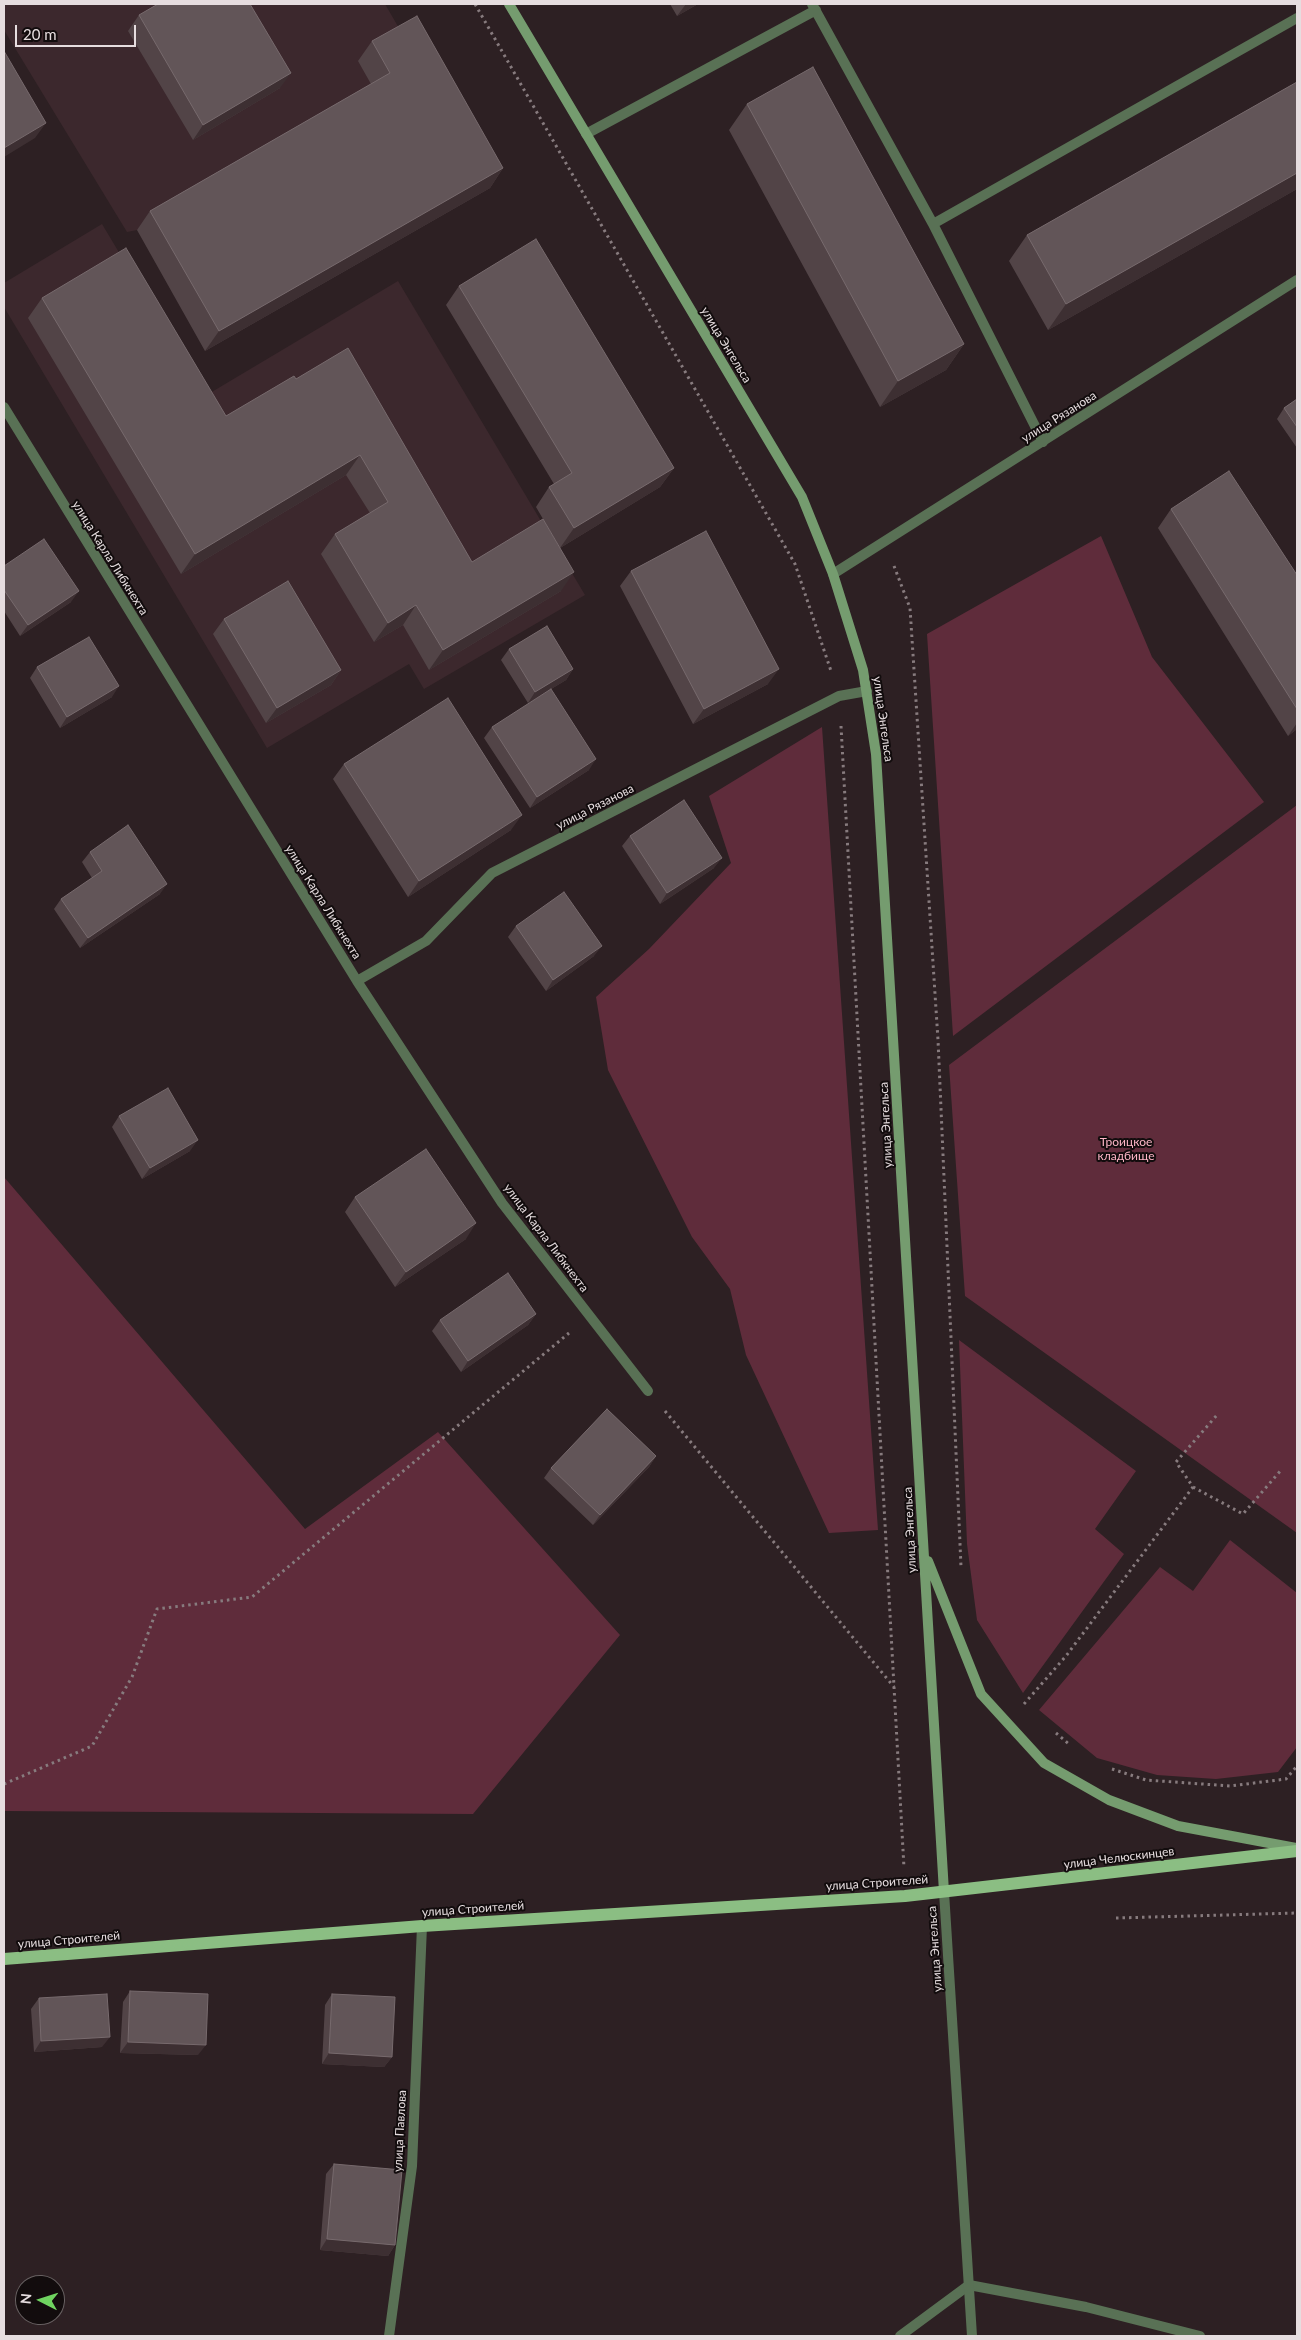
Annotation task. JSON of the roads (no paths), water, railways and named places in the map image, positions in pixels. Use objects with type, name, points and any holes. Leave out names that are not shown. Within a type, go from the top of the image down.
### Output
[{"type":"main road","name":"улица Энгельса","points":[[509,4],[802,497],[833,574],[863,670],[876,754],[944,1892]]},
{"type":"main road","points":[[924,1552],[981,1694],[1044,1763],[1109,1800],[1178,1826],[1297,1850]]},
{"type":"main road","name":"улица Челюскинцев","points":[[944,1892],[1297,1850]]},
{"type":"main road","name":"улица Строителей","points":[[4,1959],[422,1926],[944,1892]]},
{"type":"street","points":[[586,134],[814,7],[933,224],[1043,442]]},
{"type":"street","points":[[933,224],[1297,18]]},
{"type":"street","name":"улица Рязанова","points":[[833,574],[1297,280]]},
{"type":"street","name":"улица Карла Либкнехта","points":[[4,407],[357,981],[502,1203],[648,1391]]},
{"type":"street","name":"улица Рязанова","points":[[357,981],[426,941],[492,873],[839,696],[867,691]]},
{"type":"street","name":"улица Энгельса","points":[[944,1892],[972,2336]]},
{"type":"street","name":"улица Павлова","points":[[389,2336],[412,2166],[422,1926]]},
{"type":"street","points":[[900,2336],[969,2285],[1086,2307],[1200,2336]]},
{"type":"park label","name":"Троицкое кладбище","points":[[1126,1149]]}]
